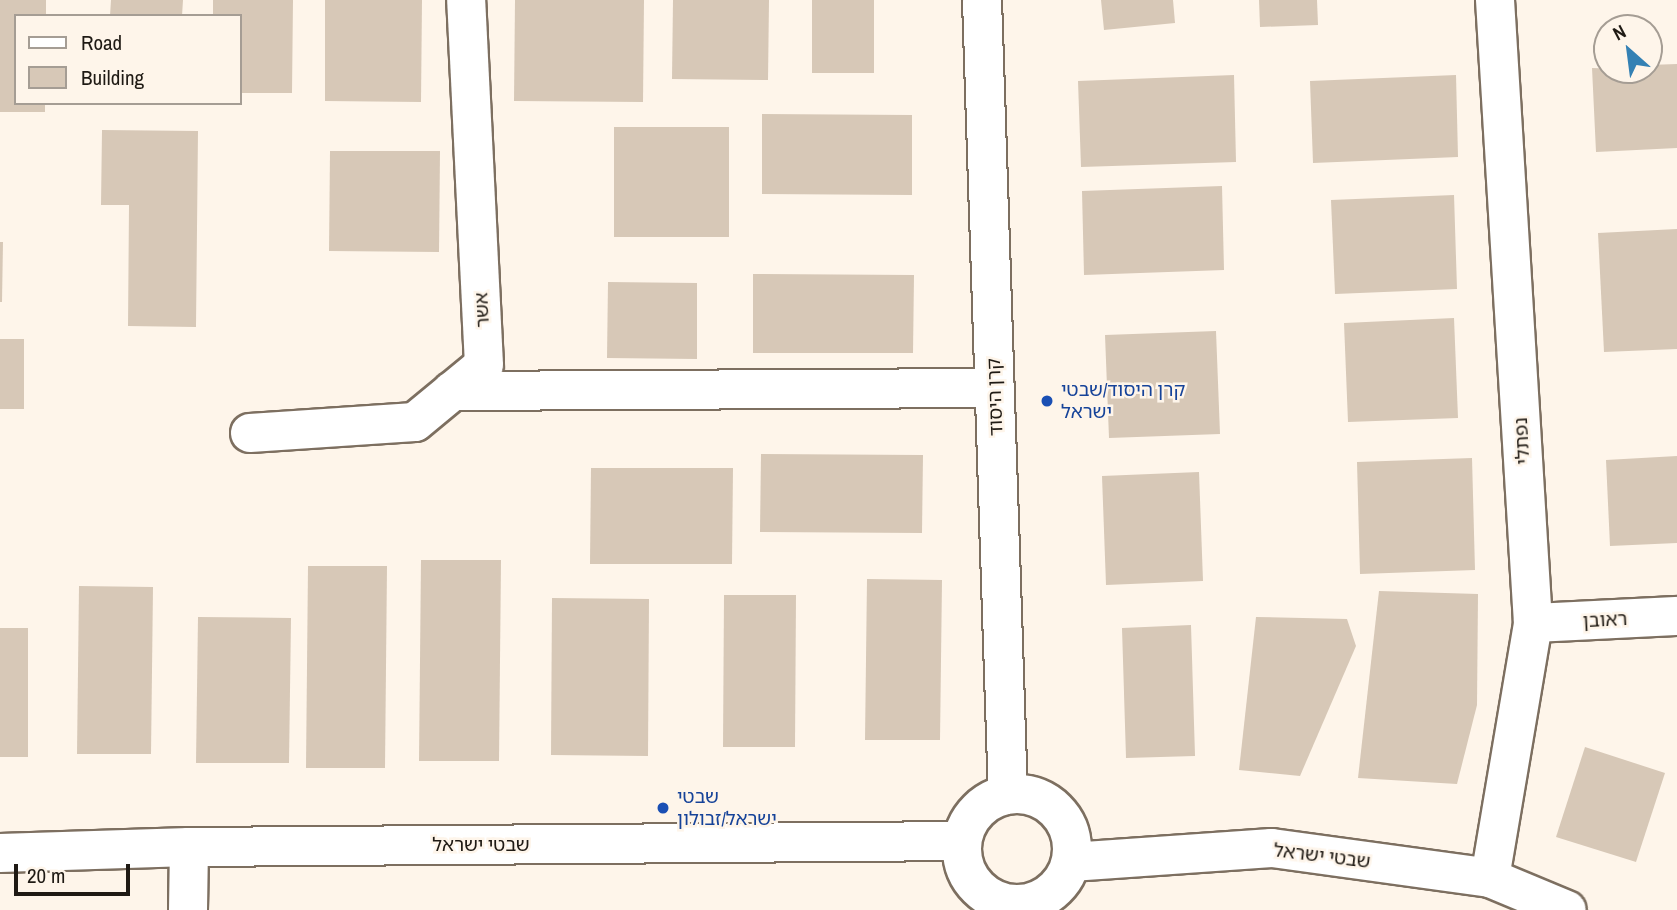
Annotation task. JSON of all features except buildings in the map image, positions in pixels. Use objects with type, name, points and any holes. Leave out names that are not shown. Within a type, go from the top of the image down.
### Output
[{"type":"street","name":"אשר","points":[[250,433],[415,422],[484,365],[466,0]]},
{"type":"street","name":"קרן היסוד","points":[[982,0],[1008,795]]},
{"type":"street","name":"נפתלי","points":[[1490,878],[1533,623],[1495,0]]},
{"type":"street","points":[[452,391],[995,388]]},
{"type":"street","name":"ראובן","points":[[1533,623],[1677,616]]},
{"type":"street","points":[[1026,794],[1043,800],[1058,811],[1068,826],[1073,844],[1071,862],[1064,878],[1052,892],[1019,908],[987,897],[975,886],[961,857],[967,824],[977,810],[991,800],[1008,795],[1026,794]]},
{"type":"street","name":"שבטי ישראל","points":[[0,853],[189,847],[962,841]]},
{"type":"street","points":[[188,910],[189,847]]},
{"type":"street","name":"שבטי ישראל","points":[[1071,862],[1272,848],[1490,878],[1567,910]]},
{"type":"place","name":"קרן היסוד/שבטי ישראל","points":[[1047,401]]},
{"type":"place","name":"שבטי ישראל/זבולון","points":[[663,808]]}]
